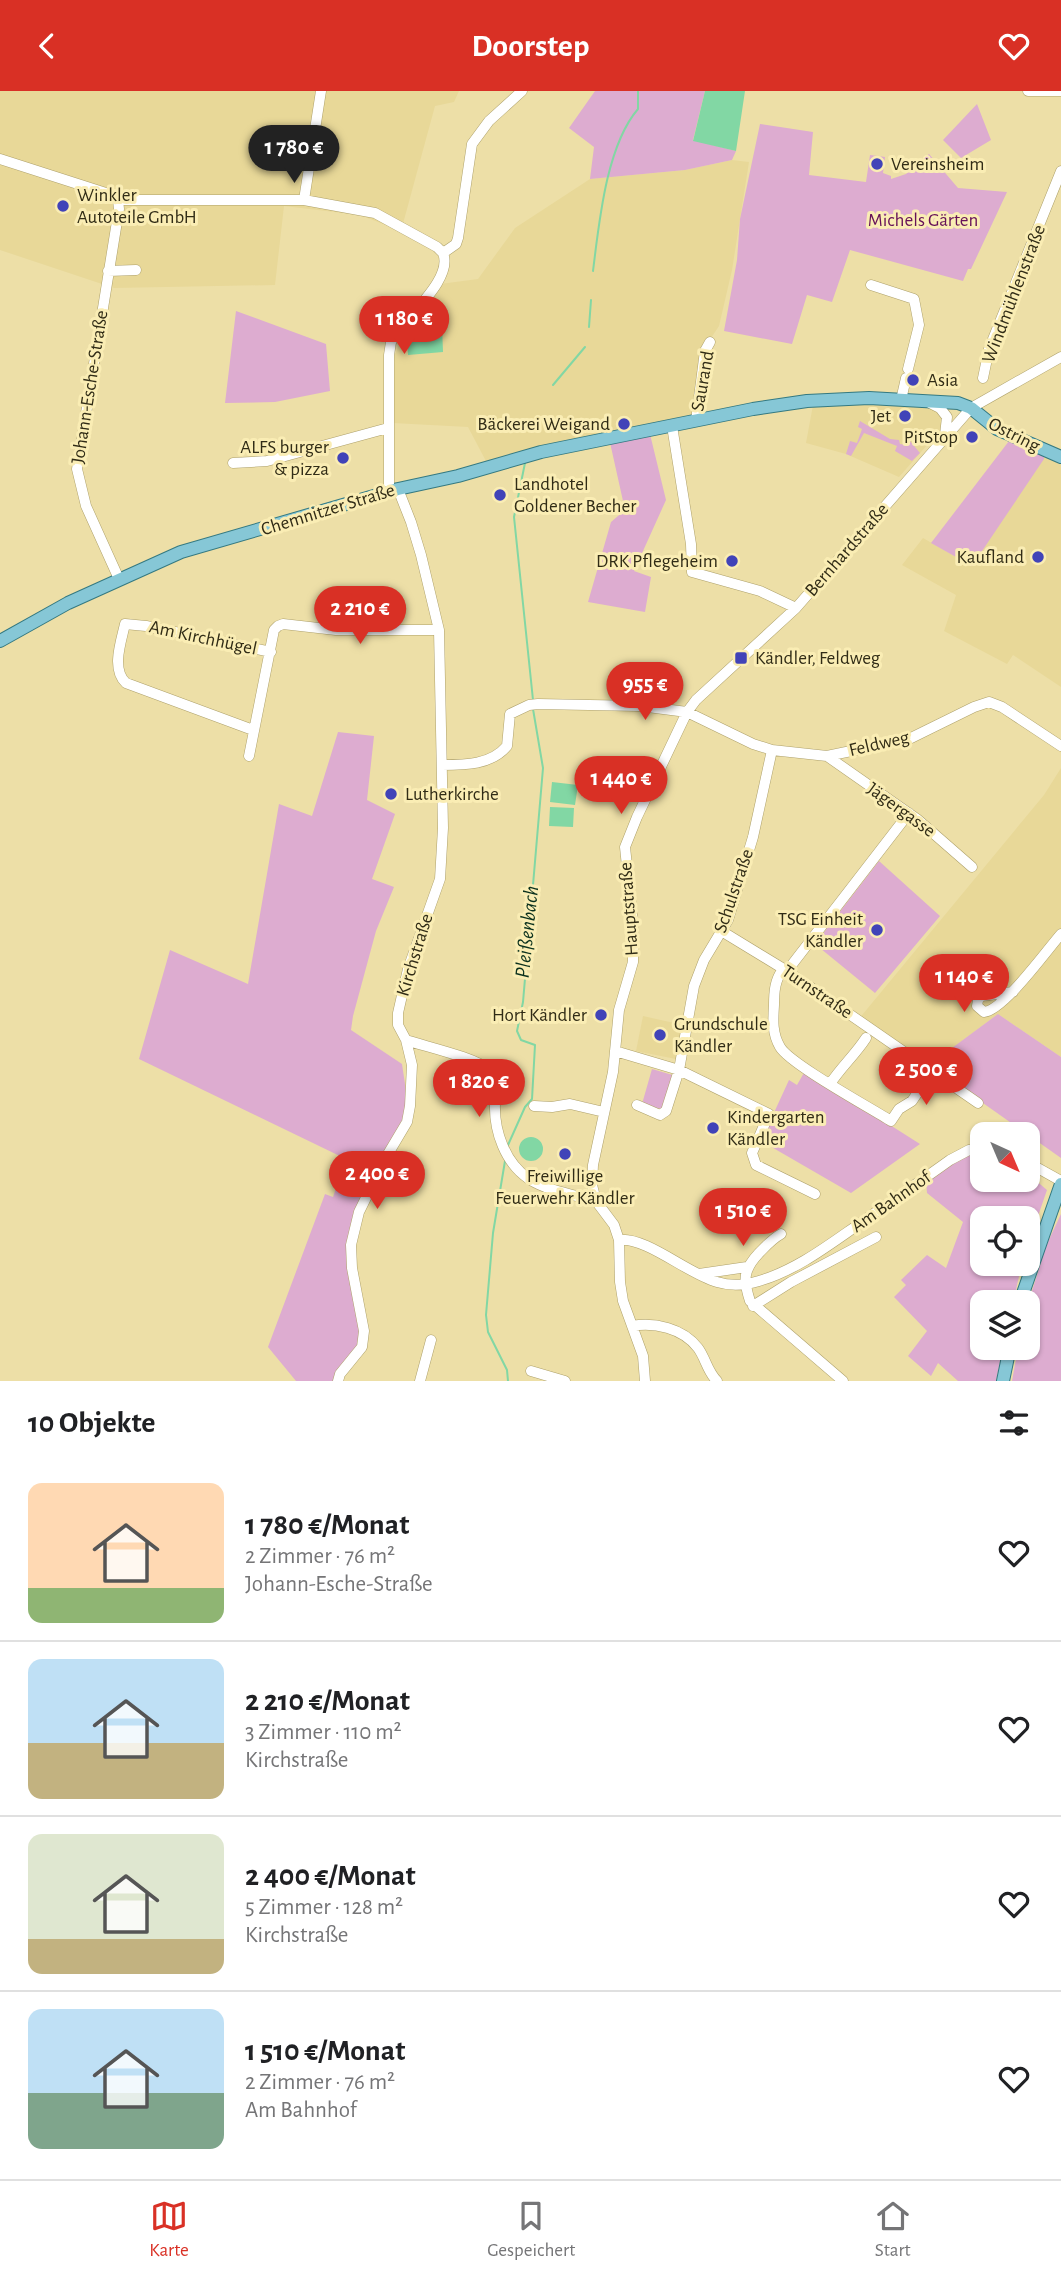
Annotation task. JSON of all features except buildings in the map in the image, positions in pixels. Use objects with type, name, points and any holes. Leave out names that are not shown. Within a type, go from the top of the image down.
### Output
[{"type":"main road","name":"Chemnitzer Straße","points":[[0,641],[58,608],[181,552],[394,490],[458,476],[541,452],[753,409],[807,401],[928,401],[958,403],[971,408]]},
{"type":"main road","name":"Ostring","points":[[971,408],[997,429],[1061,457]]},
{"type":"main road","points":[[1024,1290],[1061,1183]]},
{"type":"main road","points":[[1003,1381],[1007,1360]]},
{"type":"street","points":[[304,200],[313,134],[320,116],[321,91]]},
{"type":"street","name":"Kirchstraße","points":[[338,1381],[340,1374],[362,1347],[364,1331],[351,1257],[351,1245],[359,1212],[407,1122],[411,1065],[406,1040],[398,1025],[402,991],[440,879],[443,828],[439,630],[411,522],[389,485],[391,342],[398,329],[434,288],[443,274],[446,262],[443,253],[456,244],[472,144],[489,121],[522,91]]},
{"type":"street","points":[[1028,91],[1061,92]]},
{"type":"street","points":[[0,159],[112,195],[118,200],[228,196],[304,200],[375,213],[399,224],[443,253]]},
{"type":"street","name":"Windmühlenstraße","points":[[983,378],[989,349],[1061,171]]},
{"type":"street","name":"Johann-Esche-Straße","points":[[118,200],[77,469],[81,492],[119,579]]},
{"type":"street","points":[[108,271],[136,270]]},
{"type":"street","points":[[871,285],[914,299],[919,325],[901,400]]},
{"type":"street","name":"Saurand","points":[[696,421],[705,351],[710,342]]},
{"type":"street","points":[[971,408],[1061,357]]},
{"type":"street","points":[[928,401],[944,412],[947,422],[945,436]]},
{"type":"street","name":"Bernhardstraße","points":[[672,426],[691,544],[692,572],[760,590],[796,608],[971,408]]},
{"type":"street","points":[[233,463],[267,461],[388,428]]},
{"type":"street","name":"Hauptstraße","points":[[645,1381],[643,1356],[623,1301],[619,1240],[614,1225],[596,1201],[592,1185],[593,1165],[615,1051],[618,1010],[634,954],[625,847],[687,712],[709,686],[796,608]]},
{"type":"street","name":"Am Kirchhügel","points":[[253,730],[126,683],[119,676],[118,668],[125,624],[271,652]]},
{"type":"street","name":"Am Kirchhügel","points":[[249,756],[274,630],[278,626],[283,624],[336,630],[439,630]]},
{"type":"street","name":"Feldweg","points":[[442,765],[480,763],[502,751],[507,746],[510,715],[534,704],[640,706],[687,712],[753,744],[772,750],[827,756],[909,740],[989,702],[1002,707],[1061,746]]},
{"type":"street","name":"Schulstraße","points":[[637,1105],[660,1115],[664,1114],[679,1070],[694,986],[704,960],[723,932],[753,837],[772,750]]},
{"type":"street","name":"Jägergasse","points":[[827,756],[909,813],[972,867]]},
{"type":"street","points":[[909,813],[777,978],[773,1030],[781,1049],[791,1060],[891,1121],[899,1109],[912,1101],[932,1071]]},
{"type":"street","name":"Turnstraße","points":[[723,932],[785,970],[978,1103]]},
{"type":"street","points":[[1013,992],[1061,934]]},
{"type":"street","points":[[830,1084],[866,1038]]},
{"type":"street","points":[[406,1040],[484,1065],[491,1072],[495,1087],[494,1123],[501,1145],[521,1171],[538,1183],[596,1201]]},
{"type":"street","points":[[615,1051],[679,1070],[769,1114],[752,1153],[756,1165],[815,1194]]},
{"type":"street","points":[[534,1106],[570,1104],[604,1112]]},
{"type":"street","name":"Am Bahnhof","points":[[746,1283],[760,1281],[802,1261],[950,1160],[970,1150]]},
{"type":"street","points":[[1040,1170],[1061,1183]]},
{"type":"street","points":[[781,1234],[747,1267],[746,1283],[753,1306],[843,1381]]},
{"type":"street","name":"Am Bahnhof","points":[[753,1306],[811,1271],[876,1237]]},
{"type":"street","points":[[619,1240],[634,1240],[695,1274],[720,1283],[746,1283]]},
{"type":"street","points":[[802,1261],[811,1271]]},
{"type":"street","points":[[695,1274],[747,1267]]},
{"type":"street","points":[[632,1326],[648,1323],[661,1325],[683,1336],[699,1349],[709,1373],[718,1381]]},
{"type":"street","points":[[420,1381],[431,1340]]},
{"type":"street","points":[[531,1371],[565,1381]]},
{"type":"shaded area","points":[[0,91],[459,91],[454,102],[435,106],[401,231],[360,215],[284,206],[275,285],[114,288],[0,250]]},
{"type":"shaded area","points":[[705,91],[745,91],[736,151],[693,141]]},
{"type":"shaded area","points":[[732,160],[749,162],[732,270],[719,326],[703,350],[695,415],[487,463],[468,427],[393,423],[395,354],[406,328],[440,284],[478,279],[515,228],[590,179],[685,170]]},
{"type":"shaded area","points":[[425,321],[442,325],[443,352],[408,355],[407,342]]},
{"type":"shaded area","points":[[867,402],[934,407],[944,417],[943,427],[899,477],[846,454],[806,443],[813,405]]},
{"type":"shaded area","points":[[1043,454],[1061,462],[1061,687],[1013,655],[1007,664],[944,631],[956,595],[902,565],[923,538],[972,566]]},
{"type":"shaded area","points":[[1061,768],[1061,1057],[998,1014],[927,1067],[858,1020],[1044,795]]},
{"type":"shaded area","points":[[552,782],[578,785],[575,805],[550,802]]},
{"type":"shaded area","points":[[550,807],[574,808],[573,827],[549,826]]},
{"type":"shaded area","name":"Grundschule Kändler","points":[[643,1016],[683,1025],[676,1059],[636,1051]]},
{"type":"shaded area","points":[[531,1137],[539,1141],[543,1149],[539,1157],[531,1161],[523,1157],[519,1149],[523,1141]]},
{"type":"green space","points":[[595,91],[705,91],[693,140],[736,151],[732,160],[685,170],[590,179],[594,147],[569,128]]},
{"type":"green space","name":"Michels Gärten","points":[[977,104],[991,140],[961,158],[943,140]]},
{"type":"green space","name":"Michels Gärten","points":[[760,124],[813,132],[809,175],[866,182],[870,155],[885,157],[883,173],[891,176],[891,179],[906,174],[929,154],[958,188],[1007,192],[963,281],[850,250],[832,302],[807,295],[792,344],[724,331],[737,260],[740,219]]},
{"type":"green space","points":[[236,311],[326,344],[330,391],[275,402],[225,403]]},
{"type":"green space","points":[[860,421],[890,439],[899,440],[900,444],[907,445],[910,441],[920,453],[912,461],[895,451],[897,446],[864,433],[851,456],[846,454],[850,441],[857,443],[862,429],[858,427]]},
{"type":"green space","points":[[649,430],[666,500],[634,571],[651,577],[645,612],[588,602],[611,522],[625,510],[609,438]]},
{"type":"green space","points":[[1009,441],[1044,455],[1044,459],[972,566],[931,543]]},
{"type":"green space","points":[[338,732],[374,736],[367,800],[395,814],[372,879],[394,887],[376,931],[351,1030],[402,1064],[408,1104],[403,1123],[348,1247],[361,1331],[358,1348],[335,1381],[296,1381],[268,1347],[325,1194],[333,1197],[346,1159],[139,1059],[170,950],[248,984],[279,804],[312,816]]},
{"type":"green space","name":"TSG Einheit Kändler","points":[[879,861],[940,916],[875,993],[815,944]]},
{"type":"green space","points":[[998,1014],[1061,1057],[1061,1158],[1040,1143],[1040,1122],[1010,1122],[929,1065]]},
{"type":"green space","points":[[652,1069],[676,1076],[665,1110],[642,1104]]},
{"type":"green space","points":[[805,1071],[920,1144],[851,1193],[761,1141],[789,1080],[797,1085]]},
{"type":"green space","points":[[970,1155],[970,1192],[1040,1192],[1040,1184],[1047,1190],[1040,1210],[1040,1206],[970,1206],[970,1276],[1019,1276],[1016,1290],[970,1290],[970,1360],[1000,1360],[996,1381],[958,1381],[938,1363],[931,1376],[908,1356],[927,1331],[894,1297],[906,1285],[901,1280],[927,1255],[946,1268],[963,1222],[927,1193],[926,1181]]},
{"type":"green space","points":[[1061,1214],[1061,1381],[1012,1381],[1016,1360],[1040,1360],[1040,1290],[1032,1290],[1037,1276],[1040,1276],[1040,1265]]},
{"type":"waterway","name":"Pleißenbach","points":[[593,271],[611,164],[618,143],[638,109],[638,91]]},
{"type":"waterway","name":"Pleißenbach","points":[[589,327],[591,300]]},
{"type":"waterway","name":"Pleißenbach","points":[[553,385],[585,347]]},
{"type":"waterway","name":"Pleißenbach","points":[[525,463],[514,517],[533,700]]},
{"type":"waterway","name":"Pleißenbach","points":[[508,1145],[525,1107],[532,1099],[535,1045],[521,1040],[517,1031],[523,1002],[543,768],[533,709]]},
{"type":"waterway","name":"Pleißenbach","points":[[505,1161],[493,1233],[486,1315],[488,1332],[507,1370],[508,1381]]},
{"type":"place","name":"Vereinsheim","points":[[877,164]]},
{"type":"place","name":"Winkler Autoteile GmbH","points":[[63,206]]},
{"type":"place","name":"Asia","points":[[913,380]]},
{"type":"place","name":"Jet","points":[[905,416]]},
{"type":"place","name":"Bäckerei Weigand","points":[[624,424]]},
{"type":"place","name":"PitStop","points":[[972,437]]},
{"type":"place","name":"ALFS burger & pizza","points":[[343,458]]},
{"type":"place","name":"Landhotel Goldener Becher","points":[[500,495]]},
{"type":"place","name":"Kaufland","points":[[1038,557]]},
{"type":"place","name":"DRK Pflegeheim","points":[[732,561]]},
{"type":"place","name":"Kändler, Feldweg","points":[[741,658]]},
{"type":"place","name":"Lutherkirche","points":[[391,794]]},
{"type":"place","name":"TSG Einheit Kändler","points":[[877,930]]},
{"type":"place","name":"Hort Kändler","points":[[601,1015]]},
{"type":"place","name":"Grundschule Kändler","points":[[660,1035]]},
{"type":"place","name":"Kindergarten Kändler","points":[[713,1128]]},
{"type":"place","name":"Freiwillige Feuerwehr Kändler","points":[[565,1154]]}]
